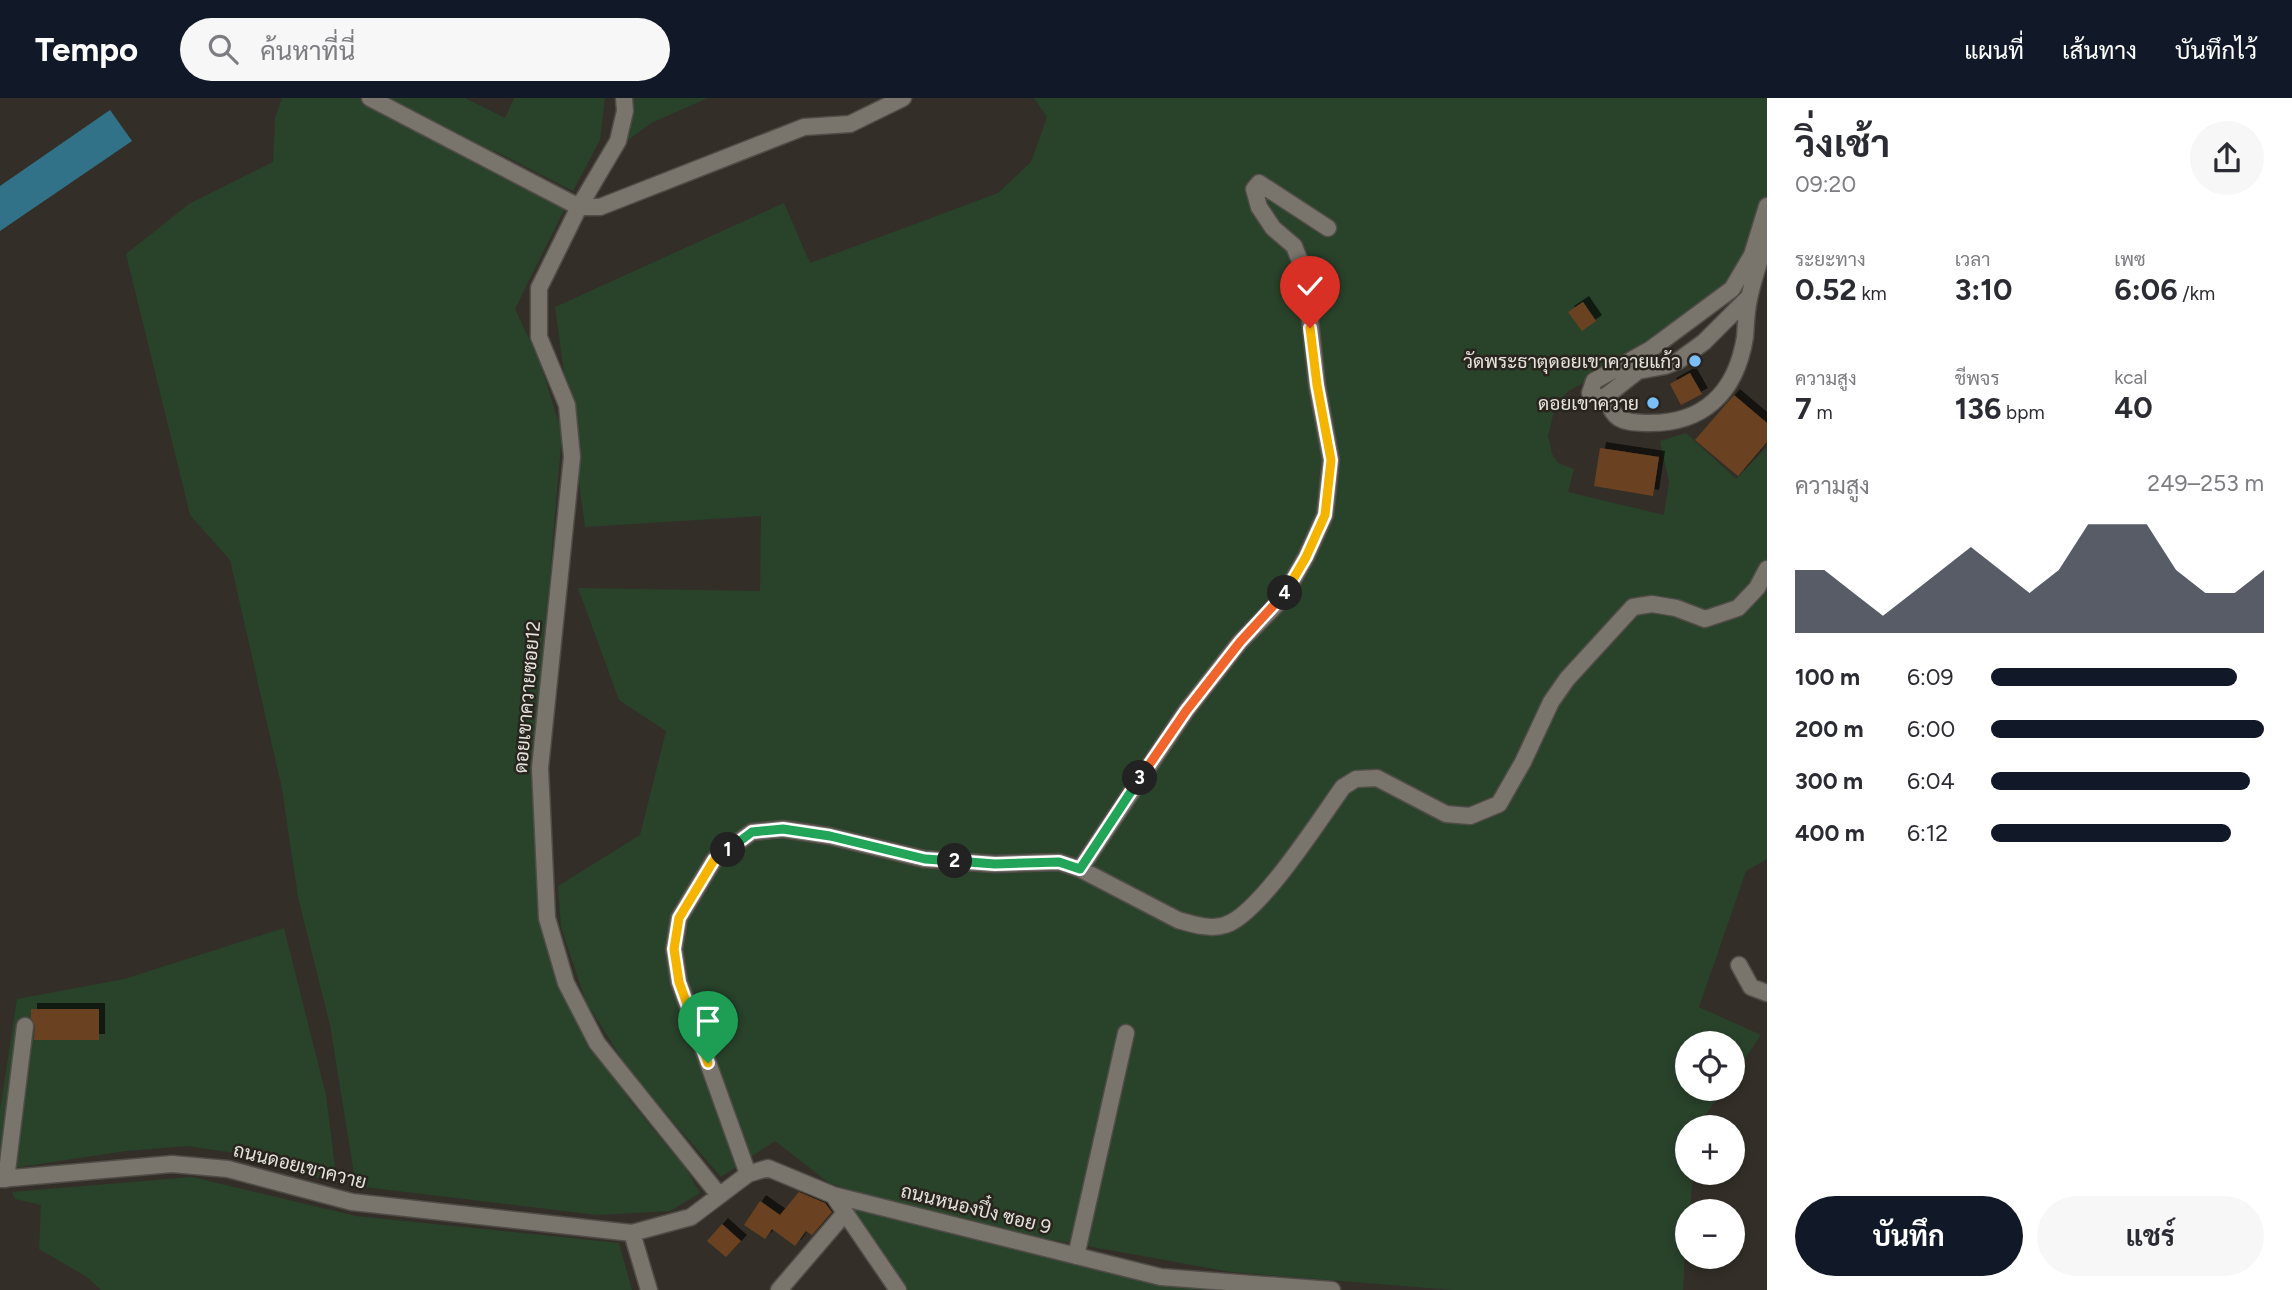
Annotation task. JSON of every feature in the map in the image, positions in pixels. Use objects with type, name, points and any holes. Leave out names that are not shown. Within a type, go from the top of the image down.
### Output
[{"type":"street","points":[[370,98],[579,207],[600,207],[635,195],[708,163],[804,127],[850,124],[904,98]]},
{"type":"street","name":"ดอยเขาควายซอย12","points":[[624,98],[625,111],[618,141],[579,207],[539,288],[539,337],[567,405],[572,457],[540,768],[547,918],[566,983],[597,1043],[719,1195]]},
{"type":"street","points":[[1080,869],[1186,711],[1240,642],[1282,599],[1306,557],[1325,515],[1331,460],[1317,385],[1305,274],[1294,246],[1273,228],[1259,207],[1254,189],[1259,183],[1328,228]]},
{"type":"street","points":[[1749,297],[1704,342],[1678,360],[1665,366],[1638,371],[1606,396],[1599,398],[1590,393],[1594,381],[1651,349],[1732,289],[1752,256],[1767,206]]},
{"type":"street","points":[[1606,396],[1610,412],[1617,418],[1639,423],[1684,418],[1706,410],[1735,373],[1744,339],[1749,297],[1767,237]]},
{"type":"street","points":[[649,1290],[632,1233],[691,1217],[748,1174],[679,982],[674,949],[679,918],[714,860],[752,832],[783,829],[830,836],[925,859],[995,864],[1059,862],[1080,869],[1178,920],[1195,925],[1224,926],[1243,916],[1265,894],[1343,787],[1356,779],[1377,778],[1446,814],[1470,816],[1499,804],[1523,762],[1551,702],[1567,679],[1633,607],[1652,604],[1676,608],[1704,619],[1738,608],[1757,588],[1767,569]]},
{"type":"street","points":[[1739,965],[1751,987],[1767,993]]},
{"type":"street","points":[[3,1179],[25,1026]]},
{"type":"street","points":[[1076,1256],[1126,1033]]},
{"type":"street","name":"ถนนดอยเขาควาย","points":[[3,1179],[172,1164],[228,1169],[352,1202],[632,1233]]},
{"type":"street","name":"ถนนหนองปึ๋ง ซอย 9","points":[[748,1174],[768,1168],[833,1195],[1161,1277],[1332,1290]]},
{"type":"street","points":[[833,1195],[898,1290]]},
{"type":"street","points":[[779,1290],[845,1213]]},
{"type":"green space","points":[[282,98],[465,98],[505,118],[514,98],[605,98],[600,140],[573,191],[495,151],[475,155],[567,204],[515,309],[540,362],[562,433],[535,748],[552,962],[586,1039],[635,1107],[686,1169],[700,1193],[670,1211],[597,1215],[356,1186],[330,1025],[298,897],[282,789],[230,560],[190,515],[126,254],[189,204],[273,162],[275,118]]},
{"type":"green space","points":[[631,98],[708,98],[651,123],[623,144],[634,112]]},
{"type":"green space","points":[[1034,98],[1767,98],[1767,219],[1731,287],[1676,331],[1567,392],[1554,411],[1548,436],[1552,454],[1558,463],[1574,469],[1568,492],[1664,515],[1669,482],[1660,441],[1686,433],[1736,479],[1767,447],[1767,859],[1746,871],[1699,1007],[1761,1035],[1745,1058],[1745,1031],[1675,1031],[1675,1101],[1715,1101],[1706,1115],[1675,1115],[1675,1185],[1692,1185],[1691,1199],[1675,1199],[1675,1269],[1684,1269],[1683,1290],[1453,1290],[1231,1272],[1026,1235],[914,1209],[829,1183],[775,1141],[721,1177],[630,1072],[586,1002],[561,927],[558,886],[640,835],[666,731],[619,700],[578,588],[760,591],[761,516],[585,527],[555,307],[784,203],[810,263],[998,193],[1031,162],[1047,117]]},
{"type":"green space","points":[[284,928],[326,1095],[337,1183],[242,1154],[187,1146],[126,1151],[0,1170],[0,1110],[17,999],[124,979]]},
{"type":"green space","points":[[192,1177],[356,1216],[619,1243],[632,1290],[101,1290],[87,1277],[39,1249],[41,1205],[15,1199],[12,1192]]},
{"type":"green space","points":[[833,1195],[1161,1277],[1332,1290],[902,1290]]},
{"type":"water","points":[[110,110],[132,141],[0,231],[0,186]]},
{"type":"building","points":[[1583,302],[1596,321],[1582,331],[1568,312]]},
{"type":"building","points":[[1690,373],[1702,394],[1681,405],[1670,384]]},
{"type":"building","points":[[1734,395],[1767,423],[1767,442],[1738,476],[1695,440]]},
{"type":"building","points":[[1600,448],[1659,457],[1653,496],[1594,486]]},
{"type":"building","points":[[31,1009],[99,1009],[99,1040],[34,1040],[35,1027]]},
{"type":"building","points":[[799,1192],[825,1203],[832,1212],[812,1235],[806,1231],[795,1246],[772,1229],[765,1239],[744,1225],[760,1201],[780,1215]]},
{"type":"building","points":[[722,1224],[741,1241],[726,1257],[707,1241]]},
{"type":"place","name":"วัดพระธาตุดอยเขาควายแก้ว","points":[[1695,361]]},
{"type":"place","name":"ดอยเขาควาย","points":[[1653,403]]},
{"type":"route","points":[[708,1063],[679,982],[674,949],[679,918],[714,860],[752,832],[783,829],[830,836],[925,859],[995,864],[1059,862],[1080,869],[1186,711],[1240,642],[1282,599],[1306,557],[1325,515],[1331,460],[1310,328]]}]
